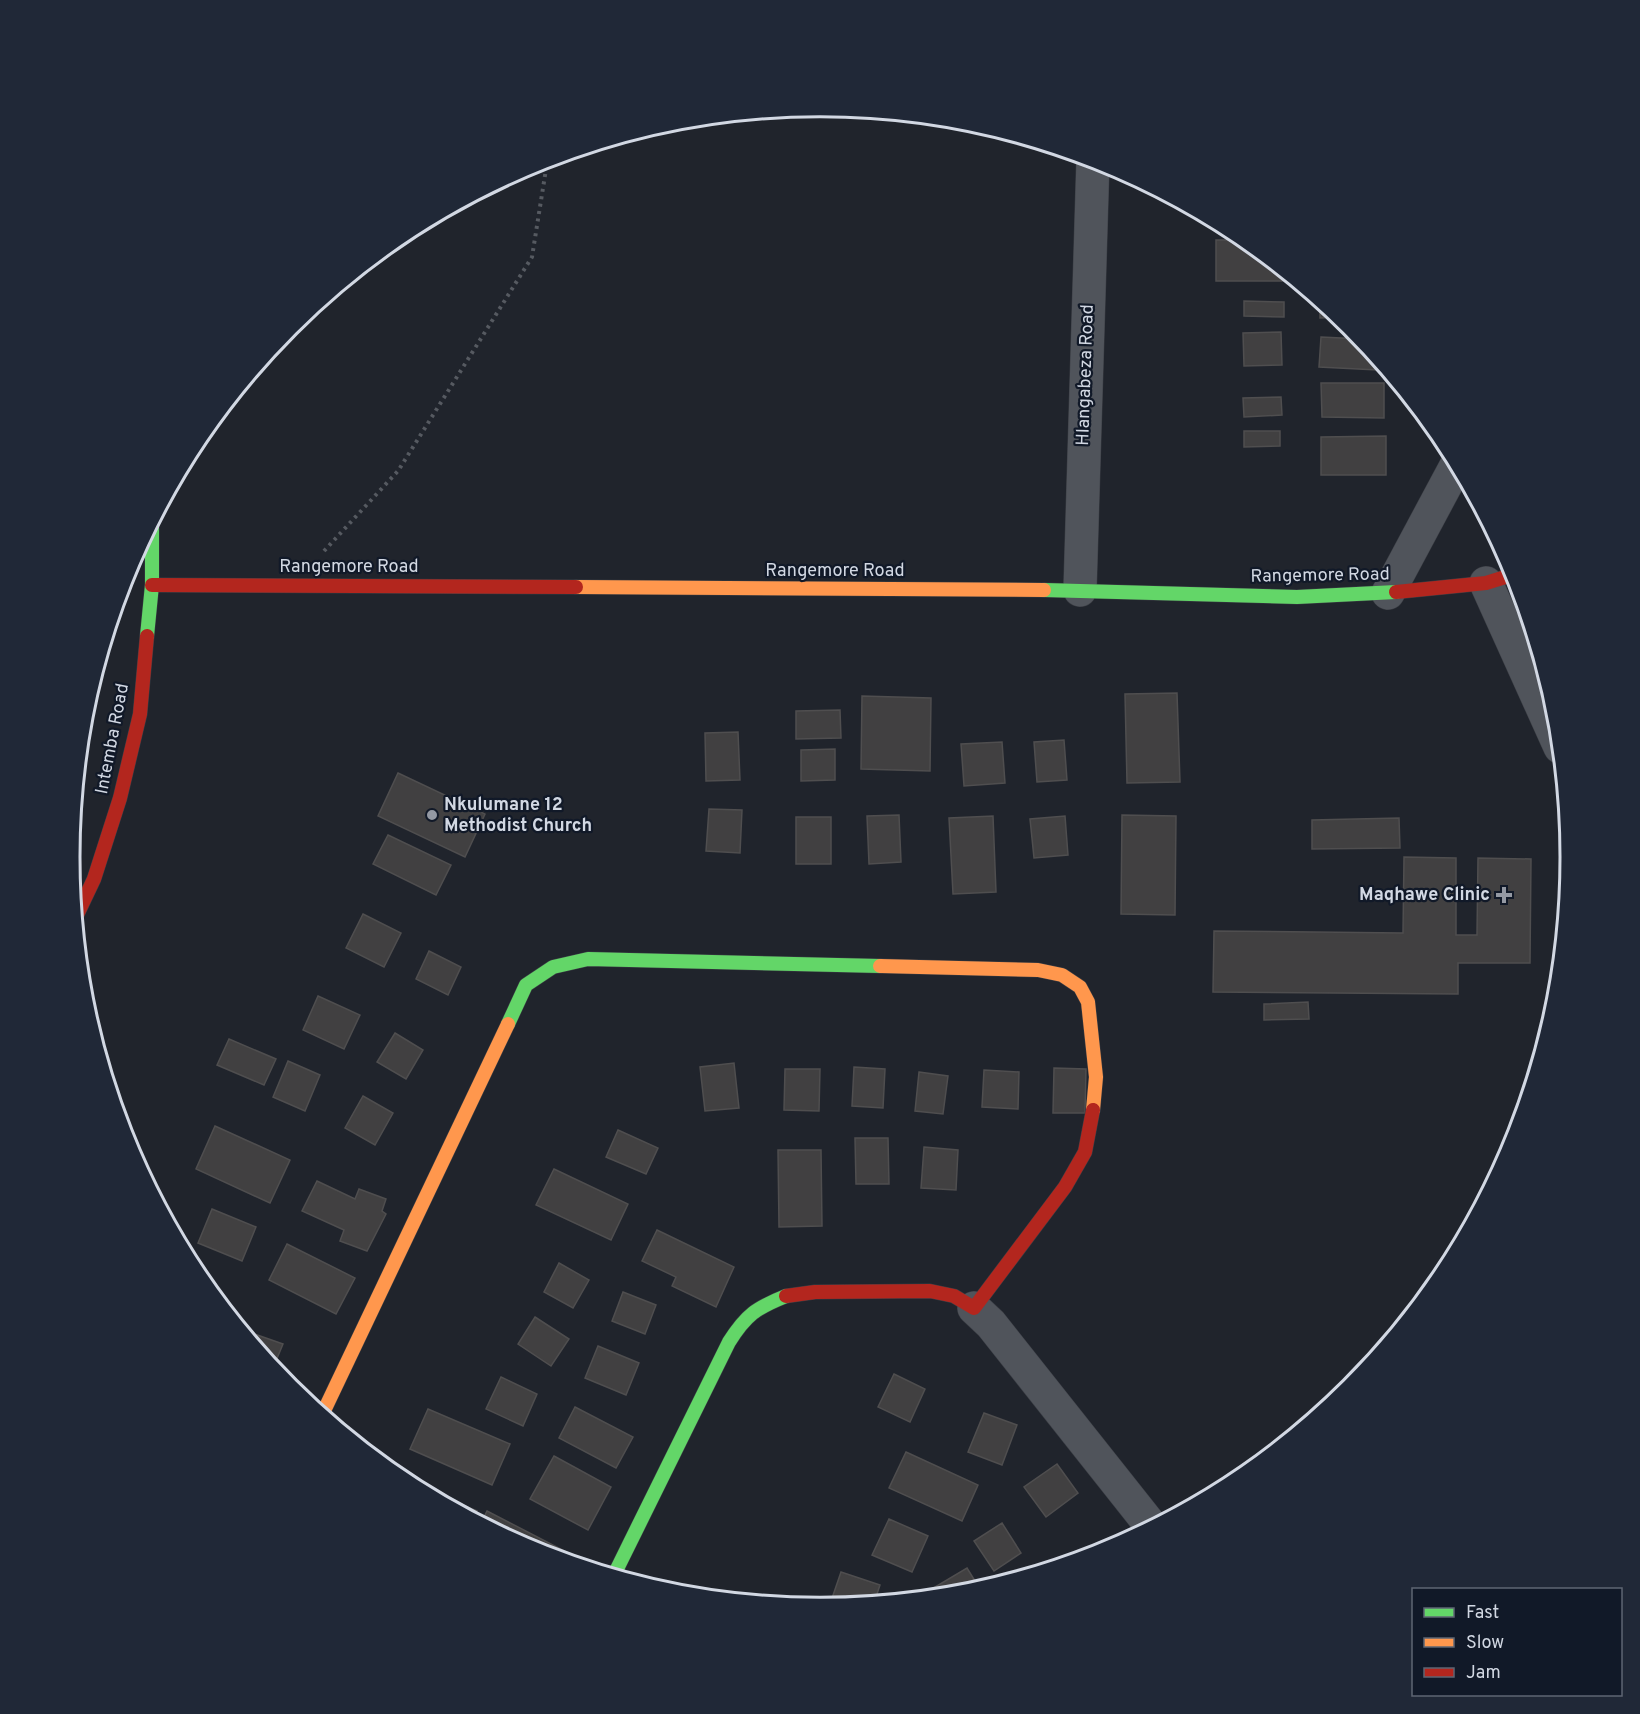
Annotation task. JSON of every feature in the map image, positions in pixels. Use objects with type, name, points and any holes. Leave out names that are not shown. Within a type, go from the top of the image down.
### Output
[{"type":"street","name":"Hlangabeza Road","points":[[1080,590],[1093,169]]},
{"type":"street","points":[[1388,593],[1452,473]]},
{"type":"street","name":"Intemba Road","points":[[81,906],[94,879],[120,798],[140,714],[152,585],[152,538]]},
{"type":"street","name":"Rangemore Road","points":[[152,585],[1080,590],[1297,597],[1388,593],[1501,578]]},
{"type":"street","points":[[1501,578],[1542,695]]},
{"type":"street","points":[[325,1408],[526,985],[553,967],[588,959],[1038,970],[1062,975],[1080,987],[1088,1002],[1096,1077],[1093,1114],[1085,1152],[1065,1187],[974,1308]]},
{"type":"street","points":[[617,1569],[729,1342],[742,1322],[762,1306],[787,1296],[815,1292],[930,1291],[954,1296],[974,1308],[991,1324],[1147,1521]]},
{"type":"path","points":[[293,585],[398,471],[532,257],[546,170]]},
{"type":"building","points":[[1216,240],[1229,240],[1271,270],[1282,281],[1216,281]]},
{"type":"building","points":[[1244,301],[1284,302],[1284,317],[1244,316]]},
{"type":"building","points":[[1320,311],[1327,318],[1320,318]]},
{"type":"building","points":[[1281,332],[1282,365],[1244,366],[1243,333]]},
{"type":"building","points":[[1321,337],[1349,338],[1377,370],[1319,367]]},
{"type":"building","points":[[1321,383],[1384,383],[1384,418],[1322,417]]},
{"type":"building","points":[[1281,397],[1282,415],[1244,417],[1243,398]]},
{"type":"building","points":[[1244,431],[1280,431],[1280,446],[1244,447]]},
{"type":"building","points":[[1386,436],[1386,475],[1321,475],[1321,437]]},
{"type":"building","points":[[1177,693],[1180,782],[1127,783],[1125,694]]},
{"type":"building","points":[[862,696],[931,698],[930,771],[861,769]]},
{"type":"building","points":[[840,710],[841,738],[796,739],[796,711]]},
{"type":"building","points":[[738,732],[740,780],[706,781],[705,733]]},
{"type":"building","points":[[1064,740],[1067,780],[1037,782],[1034,742]]},
{"type":"building","points":[[1002,742],[1005,783],[964,786],[961,744]]},
{"type":"building","points":[[835,749],[835,780],[801,781],[801,750]]},
{"type":"building","name":"Nkulumane 12 Methodist Church","points":[[398,773],[485,814],[465,857],[378,816]]},
{"type":"building","points":[[709,809],[742,810],[740,853],[706,851]]},
{"type":"building","points":[[899,815],[901,862],[869,864],[867,816]]},
{"type":"building","points":[[1122,815],[1176,816],[1175,915],[1121,914]]},
{"type":"building","points":[[993,816],[996,892],[953,894],[949,818]]},
{"type":"building","points":[[1065,816],[1068,855],[1034,858],[1030,819]]},
{"type":"building","points":[[796,817],[831,817],[831,864],[796,864]]},
{"type":"building","points":[[1399,818],[1400,848],[1312,849],[1312,820]]},
{"type":"building","points":[[388,835],[451,865],[436,895],[373,864]]},
{"type":"building","name":"Maqhawe Clinic","points":[[1404,857],[1456,858],[1456,935],[1477,935],[1478,858],[1531,859],[1530,963],[1458,963],[1458,994],[1213,992],[1214,931],[1403,933]]},
{"type":"building","points":[[363,914],[401,933],[384,967],[346,948]]},
{"type":"building","points":[[429,951],[461,967],[448,995],[416,979]]},
{"type":"building","points":[[318,996],[360,1015],[344,1049],[303,1030]]},
{"type":"building","points":[[1308,1002],[1309,1019],[1264,1020],[1264,1004]]},
{"type":"building","points":[[395,1033],[423,1050],[406,1079],[377,1062]]},
{"type":"building","points":[[229,1039],[276,1059],[264,1085],[217,1065]]},
{"type":"building","points":[[288,1061],[320,1075],[305,1111],[273,1097]]},
{"type":"building","points":[[734,1063],[739,1108],[705,1111],[700,1067]]},
{"type":"building","points":[[854,1067],[885,1069],[883,1108],[852,1106]]},
{"type":"building","points":[[1054,1068],[1086,1069],[1085,1113],[1053,1113]]},
{"type":"building","points":[[785,1069],[820,1069],[819,1111],[784,1110]]},
{"type":"building","points":[[984,1070],[1019,1072],[1018,1109],[982,1107]]},
{"type":"building","points":[[919,1072],[948,1076],[943,1114],[915,1111]]},
{"type":"building","points":[[363,1096],[393,1113],[375,1145],[345,1128]]},
{"type":"building","points":[[215,1126],[290,1160],[270,1203],[196,1169]]},
{"type":"building","points":[[618,1130],[658,1148],[646,1174],[606,1157]]},
{"type":"building","points":[[855,1138],[888,1138],[889,1184],[856,1184]]},
{"type":"building","points":[[924,1147],[958,1150],[956,1190],[921,1188]]},
{"type":"building","points":[[778,1150],[821,1150],[822,1226],[779,1227]]},
{"type":"building","points":[[554,1169],[628,1204],[611,1240],[536,1205]]},
{"type":"building","points":[[317,1181],[355,1199],[359,1189],[386,1199],[382,1211],[386,1214],[367,1251],[340,1241],[344,1230],[302,1211]]},
{"type":"building","points":[[212,1209],[256,1227],[242,1261],[198,1243]]},
{"type":"building","points":[[657,1230],[734,1267],[716,1307],[672,1286],[676,1277],[642,1261]]},
{"type":"building","points":[[287,1244],[355,1278],[336,1314],[269,1280]]},
{"type":"building","points":[[559,1263],[589,1280],[573,1308],[544,1292]]},
{"type":"building","points":[[623,1292],[656,1305],[645,1334],[612,1321]]},
{"type":"building","points":[[535,1317],[569,1339],[551,1366],[518,1344]]},
{"type":"building","points":[[254,1334],[283,1344],[276,1360]]},
{"type":"building","points":[[598,1346],[639,1363],[626,1395],[585,1378]]},
{"type":"building","points":[[894,1374],[925,1389],[910,1422],[878,1407]]},
{"type":"building","points":[[501,1377],[537,1394],[523,1426],[486,1409]]},
{"type":"building","points":[[575,1407],[633,1437],[616,1468],[559,1438]]},
{"type":"building","points":[[428,1409],[510,1444],[492,1485],[410,1449]]},
{"type":"building","points":[[984,1413],[1017,1425],[1002,1465],[968,1452]]},
{"type":"building","points":[[906,1452],[978,1485],[962,1521],[889,1488]]},
{"type":"building","points":[[554,1456],[611,1487],[588,1530],[530,1499]]},
{"type":"building","points":[[1057,1464],[1078,1493],[1046,1517],[1024,1487]]},
{"type":"building","points":[[487,1511],[568,1553],[537,1541],[484,1517]]},
{"type":"building","points":[[889,1519],[928,1536],[912,1572],[872,1555]]},
{"type":"building","points":[[1002,1523],[1021,1553],[994,1571],[974,1541]]},
{"type":"building","points":[[967,1568],[975,1581],[964,1583],[933,1588]]},
{"type":"building","points":[[841,1572],[880,1585],[877,1595],[832,1597]]},
{"type":"traffic: fast","points":[[147,636],[152,585],[152,538]]},
{"type":"traffic: fast","points":[[1044,590],[1297,597],[1396,592]]},
{"type":"traffic: fast","points":[[508,1024],[526,985],[553,967],[588,959],[880,966]]},
{"type":"traffic: fast","points":[[617,1569],[729,1342],[753,1313],[786,1296]]},
{"type":"traffic: slow","points":[[576,587],[1044,590]]},
{"type":"traffic: slow","points":[[880,966],[1038,970],[1062,975],[1080,987],[1088,1002],[1096,1077],[1093,1110]]},
{"type":"traffic: slow","points":[[325,1408],[508,1024]]},
{"type":"traffic: jam","points":[[1396,592],[1486,583],[1505,577]]},
{"type":"traffic: jam","points":[[152,585],[576,587]]},
{"type":"traffic: jam","points":[[81,906],[94,879],[120,798],[140,714],[147,636]]},
{"type":"traffic: jam","points":[[786,1296],[815,1292],[930,1291],[954,1296],[974,1308],[1065,1187],[1085,1152],[1093,1110]]},
{"type":"place","name":"Nkulumane 12 Methodist Church","points":[[432,815]]},
{"type":"place","name":"Maqhawe Clinic","points":[[1504,895]]}]
